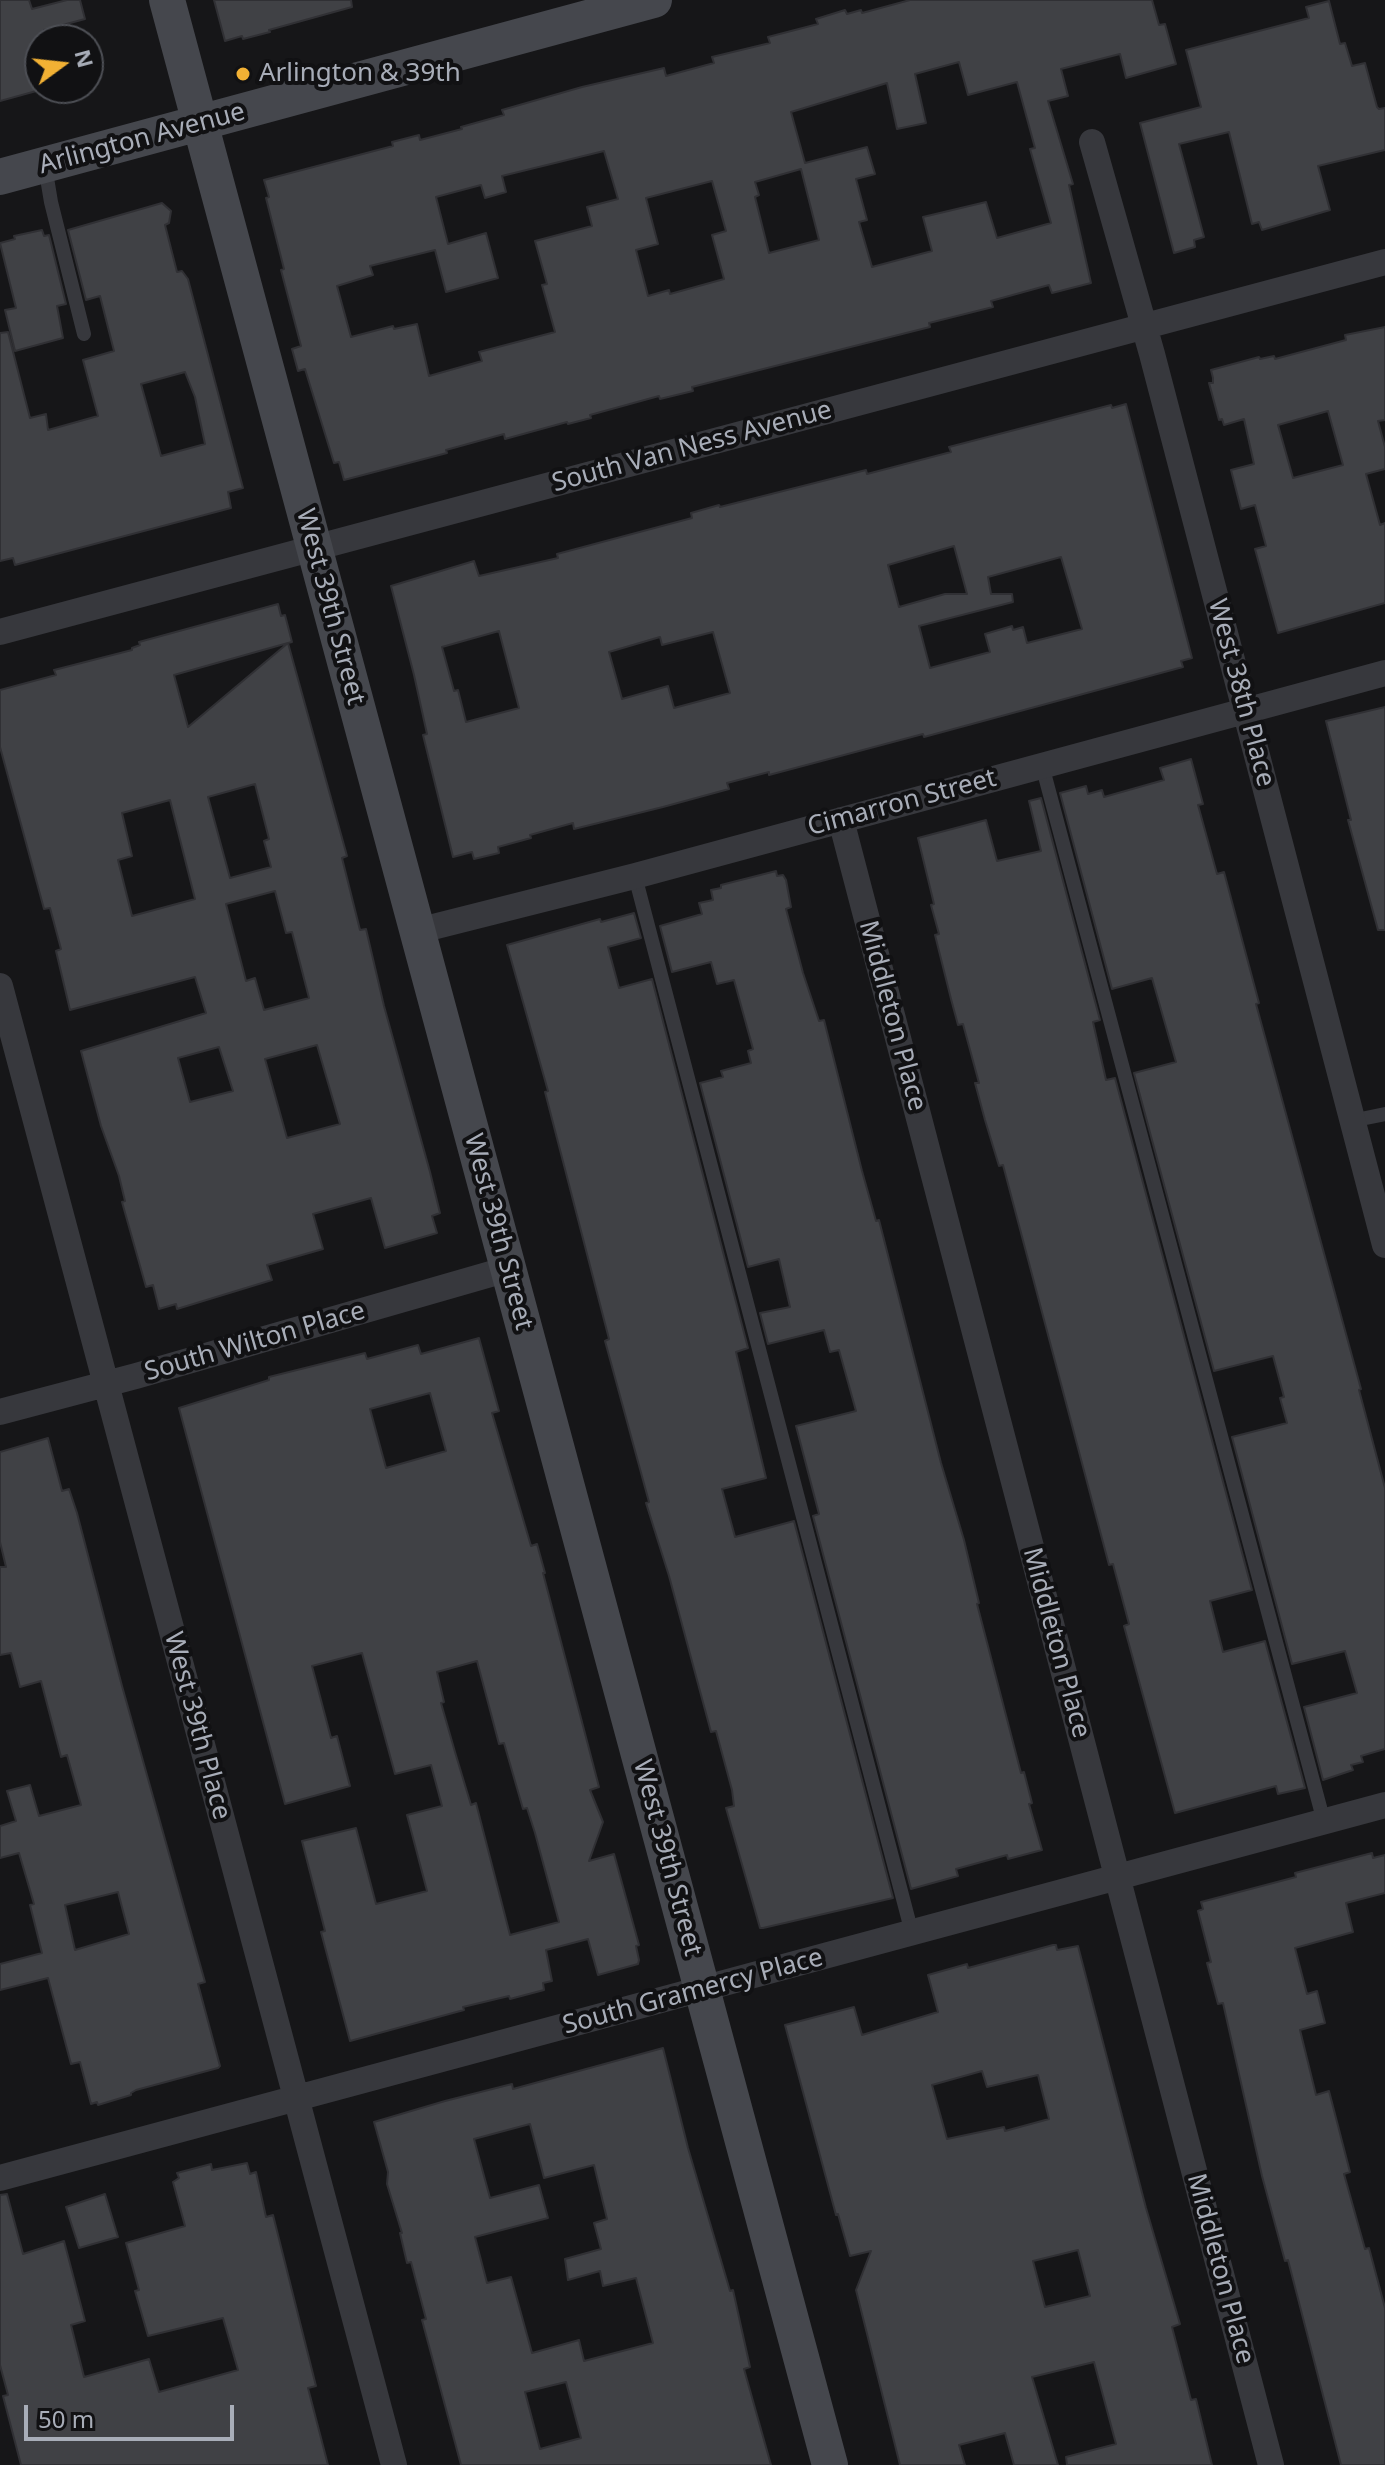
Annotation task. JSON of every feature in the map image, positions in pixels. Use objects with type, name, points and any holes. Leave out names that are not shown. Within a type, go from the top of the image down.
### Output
[{"type":"street","name":"West 39th Street","points":[[167,0],[830,2465]]},
{"type":"street","name":"Arlington Avenue","points":[[0,177],[654,0]]},
{"type":"street","name":"West 38th Place","points":[[1092,142],[1144,326],[1385,1245]]},
{"type":"street","name":"South Van Ness Avenue","points":[[0,632],[1385,262]]},
{"type":"street","name":"Cimarron Street","points":[[417,931],[635,876],[1385,673]]},
{"type":"street","name":"Middleton Place","points":[[841,820],[1271,2465]]},
{"type":"street","name":"West 39th Place","points":[[0,986],[394,2465]]},
{"type":"street","name":"South Wilton Place","points":[[0,1412],[508,1269]]},
{"type":"street","name":"South Gramercy Place","points":[[0,2178],[1385,1805]]},
{"type":"lane","points":[[45,165],[51,202],[84,334]]},
{"type":"lane","points":[[1042,765],[1324,1822]]},
{"type":"lane","points":[[635,876],[912,1933]]},
{"type":"lane","points":[[1351,1121],[1385,1114]]},
{"type":"building","points":[[0,0],[29,0],[32,9],[80,0],[85,19],[66,24],[24,24],[24,94],[0,101]]},
{"type":"building","points":[[214,0],[351,0],[352,7],[270,32],[225,41]]},
{"type":"building","points":[[910,0],[1152,0],[1159,25],[1165,24],[1176,64],[1126,78],[1120,54],[1061,69],[1068,96],[1048,101],[1073,184],[1069,185],[1091,283],[1052,293],[1049,285],[991,301],[993,307],[929,323],[930,327],[692,387],[693,391],[660,399],[659,396],[568,424],[505,439],[504,434],[446,450],[447,453],[344,480],[339,462],[334,463],[305,369],[298,371],[292,349],[301,346],[281,270],[284,269],[264,180],[393,146],[392,142],[419,135],[420,140],[462,129],[504,115],[502,110],[582,87],[664,68],[666,76],[714,63],[712,57],[770,43],[768,37],[818,24],[816,19],[845,10],[847,14],[861,10],[862,13]],"holes":[[[959,62],[968,95],[1017,82],[1035,148],[1030,149],[1051,223],[997,238],[986,202],[923,217],[932,251],[872,267],[859,222],[867,220],[856,179],[875,174],[867,147],[805,163],[791,112],[887,83],[897,129],[926,123],[915,74]],[[604,151],[618,199],[587,207],[592,226],[535,241],[547,284],[542,285],[555,332],[479,352],[482,361],[429,376],[417,324],[394,329],[393,326],[351,337],[337,286],[373,275],[370,266],[435,250],[446,292],[498,278],[486,233],[448,244],[436,197],[481,185],[485,198],[506,192],[502,176]],[[801,169],[819,240],[769,253],[755,197],[759,195],[755,182]],[[712,181],[726,231],[712,235],[724,279],[670,294],[669,290],[648,296],[636,250],[658,244],[646,198]]]},
{"type":"building","points":[[1329,1],[1340,44],[1345,43],[1352,66],[1365,63],[1377,107],[1385,108],[1385,150],[1318,166],[1330,210],[1262,230],[1259,222],[1252,224],[1229,132],[1179,144],[1204,237],[1194,240],[1195,247],[1174,253],[1140,123],[1201,107],[1186,50],[1309,18],[1306,7]]},
{"type":"building","points":[[162,203],[171,211],[169,223],[165,225],[177,272],[182,271],[188,279],[243,488],[228,492],[231,508],[15,565],[13,558],[0,561],[0,333],[8,332],[30,418],[46,414],[48,430],[98,416],[83,360],[114,351],[100,296],[86,300],[68,230]],"holes":[[[185,372],[195,397],[205,444],[161,456],[141,384]]]},
{"type":"building","points":[[42,230],[44,236],[49,235],[66,304],[57,306],[63,338],[15,351],[5,310],[16,308],[0,243],[15,239],[14,236]]},
{"type":"building","points":[[1385,327],[1385,420],[1378,421],[1385,447],[1385,469],[1366,474],[1380,525],[1385,523],[1385,603],[1278,633],[1255,549],[1266,546],[1255,505],[1241,509],[1231,470],[1254,464],[1244,419],[1224,425],[1222,419],[1219,420],[1209,383],[1213,383],[1211,370],[1259,357],[1274,356],[1275,359],[1346,340],[1345,335]],"holes":[[[1328,411],[1343,465],[1293,478],[1278,425]]]},
{"type":"building","points":[[1126,404],[1192,658],[1181,661],[1183,667],[924,737],[923,734],[769,775],[769,772],[727,783],[729,789],[663,807],[574,829],[573,823],[498,847],[499,853],[474,859],[472,852],[453,857],[423,735],[427,734],[414,675],[391,586],[474,561],[479,576],[558,558],[557,554],[692,518],[691,513],[719,505],[866,470],[867,474],[951,452],[949,447],[1111,405],[1112,408]],"holes":[[[954,546],[967,594],[945,594],[899,607],[888,565]],[[1061,557],[1082,629],[1027,643],[1023,627],[1013,630],[1012,626],[985,634],[990,652],[930,668],[919,626],[1013,602],[1012,594],[991,594],[988,577]],[[499,631],[519,708],[466,722],[442,647]],[[713,632],[730,693],[674,708],[668,686],[622,699],[609,652],[660,637],[662,645]]]},
{"type":"building","points":[[278,604],[281,616],[285,615],[292,642],[288,643],[347,856],[342,858],[360,930],[366,929],[440,1213],[432,1216],[437,1233],[385,1248],[371,1198],[313,1214],[323,1249],[267,1265],[272,1280],[177,1309],[176,1304],[159,1309],[153,1285],[146,1287],[122,1202],[125,1201],[119,1176],[101,1126],[81,1051],[206,1013],[195,977],[70,1010],[56,951],[61,949],[50,908],[44,909],[0,747],[0,690],[56,675],[54,670],[132,650],[140,645],[139,642]],"holes":[[[288,643],[188,727],[174,675]],[[255,784],[269,839],[264,841],[271,867],[230,878],[208,797]],[[170,800],[195,899],[132,916],[118,860],[132,856],[122,813]],[[275,891],[286,933],[292,932],[309,998],[264,1010],[255,978],[246,981],[226,904]],[[317,1045],[340,1124],[287,1138],[265,1059]],[[219,1047],[233,1091],[190,1102],[178,1058]]]},
{"type":"building","points":[[1385,707],[1385,930],[1378,930],[1348,820],[1351,820],[1326,721]]},
{"type":"building","points":[[1191,759],[1203,804],[1198,805],[1217,874],[1224,872],[1259,1003],[1256,1004],[1385,1488],[1385,1749],[1361,1756],[1363,1762],[1351,1765],[1353,1770],[1323,1780],[1304,1707],[1357,1693],[1345,1651],[1292,1664],[1232,1437],[1287,1423],[1280,1398],[1284,1397],[1273,1356],[1214,1371],[1134,1073],[1176,1062],[1152,978],[1112,989],[1060,793],[1086,786],[1088,794],[1102,790],[1104,797],[1164,780],[1160,768]]},
{"type":"building","points":[[1041,798],[1100,1020],[1093,1022],[1106,1080],[1115,1078],[1252,1590],[1210,1601],[1223,1652],[1265,1641],[1305,1788],[1278,1794],[1276,1786],[1175,1813],[1124,1626],[1129,1624],[1113,1564],[1109,1565],[1003,1165],[999,1166],[985,1120],[975,1083],[979,1083],[963,1024],[958,1025],[951,999],[935,935],[939,934],[931,905],[934,904],[918,838],[986,820],[997,861],[1041,851],[1029,801]]},
{"type":"building","points":[[776,871],[777,876],[783,875],[786,880],[791,907],[786,909],[803,973],[819,1021],[824,1020],[862,1171],[876,1221],[879,1220],[1042,1850],[1008,1859],[1007,1855],[956,1869],[958,1876],[911,1889],[813,1516],[819,1514],[796,1426],[856,1411],[839,1350],[830,1352],[824,1330],[768,1344],[760,1313],[790,1307],[779,1259],[748,1267],[700,1083],[723,1077],[721,1071],[751,1063],[748,1051],[753,1049],[734,980],[717,984],[711,962],[672,972],[660,926],[702,914],[699,903],[713,900],[711,890],[721,888],[721,885]]},
{"type":"building","points":[[634,913],[641,938],[608,947],[619,988],[652,979],[748,1348],[736,1352],[766,1478],[722,1489],[735,1537],[794,1521],[893,1898],[763,1928],[760,1928],[726,1808],[734,1806],[732,1790],[716,1731],[711,1732],[646,1503],[649,1502],[605,1341],[609,1339],[545,1092],[548,1091],[507,945],[600,919],[601,922]]},
{"type":"building","points":[[479,1338],[499,1411],[492,1413],[531,1546],[537,1544],[599,1787],[590,1790],[603,1822],[589,1861],[614,1854],[639,1945],[636,1946],[639,1960],[638,1964],[598,1975],[588,1939],[546,1950],[552,1981],[543,1983],[544,1990],[463,2007],[464,2010],[350,2041],[321,1932],[325,1931],[302,1841],[356,1828],[376,1904],[427,1891],[407,1815],[442,1806],[431,1765],[395,1774],[362,1653],[312,1666],[331,1738],[337,1736],[350,1786],[285,1804],[179,1408],[269,1380],[269,1377],[365,1353],[367,1359],[418,1345],[421,1354]],"holes":[[[430,1393],[446,1451],[386,1468],[370,1409]],[[477,1661],[499,1744],[504,1743],[523,1809],[527,1808],[559,1922],[510,1935],[476,1803],[471,1805],[441,1703],[444,1702],[437,1672]]]},
{"type":"building","points":[[48,1438],[62,1491],[69,1489],[205,1982],[198,1984],[220,2066],[136,2090],[131,2095],[98,2105],[97,2102],[91,2104],[80,2062],[71,2064],[48,1978],[0,1990],[0,1964],[42,1953],[30,1905],[34,1904],[19,1853],[0,1858],[0,1826],[16,1821],[7,1791],[30,1785],[39,1816],[81,1805],[67,1755],[61,1757],[41,1681],[20,1687],[11,1653],[0,1655],[0,1567],[6,1567],[0,1542],[0,1452]],"holes":[[[118,1892],[129,1934],[75,1950],[65,1905]]]},
{"type":"building","points":[[1372,1853],[1373,1858],[1385,1855],[1385,1893],[1346,1903],[1353,1932],[1295,1948],[1307,1994],[1317,1991],[1325,2023],[1300,2030],[1316,2095],[1329,2091],[1350,2172],[1344,2174],[1385,2308],[1385,2465],[1341,2465],[1288,2260],[1285,2261],[1262,2176],[1223,2003],[1218,2004],[1207,1963],[1211,1962],[1198,1911],[1203,1909],[1201,1902]]},
{"type":"building","points":[[1053,1945],[1057,1950],[1078,1946],[1146,2208],[1180,2324],[1172,2327],[1191,2400],[1196,2399],[1212,2465],[1067,2465],[1066,2457],[1116,2444],[1094,2362],[1032,2377],[1058,2465],[1014,2465],[1005,2433],[959,2445],[965,2465],[900,2465],[856,2290],[871,2251],[850,2256],[785,2025],[854,2007],[862,2035],[938,2012],[928,1975],[967,1964],[968,1968]],"holes":[[[982,2071],[987,2087],[1038,2075],[1049,2119],[1005,2131],[1004,2127],[947,2139],[932,2085]],[[1078,2250],[1090,2296],[1045,2307],[1033,2261]]]},
{"type":"building","points":[[663,2048],[688,2148],[730,2291],[733,2290],[750,2367],[744,2369],[771,2465],[461,2465],[422,2320],[426,2319],[411,2262],[407,2263],[374,2122],[512,2084],[513,2089]],"holes":[[[530,2124],[544,2178],[594,2165],[607,2219],[594,2223],[601,2249],[565,2259],[568,2280],[600,2271],[603,2286],[636,2278],[653,2343],[584,2361],[579,2340],[532,2353],[511,2277],[487,2283],[475,2237],[548,2218],[539,2185],[490,2198],[474,2139]],[[566,2382],[581,2438],[540,2449],[525,2392]]]},
{"type":"building","points":[[247,2163],[250,2174],[256,2172],[266,2217],[273,2215],[316,2386],[308,2388],[328,2465],[21,2465],[3,2396],[8,2395],[0,2365],[0,2195],[7,2194],[23,2254],[64,2241],[85,2321],[71,2325],[84,2377],[149,2359],[159,2392],[238,2370],[223,2318],[148,2336],[126,2243],[185,2226],[173,2182],[179,2178],[177,2173],[211,2164],[212,2170]]},
{"type":"building","points":[[105,2194],[118,2237],[79,2248],[66,2207]]},
{"type":"place","name":"Arlington & 39th","points":[[243,74]]}]
